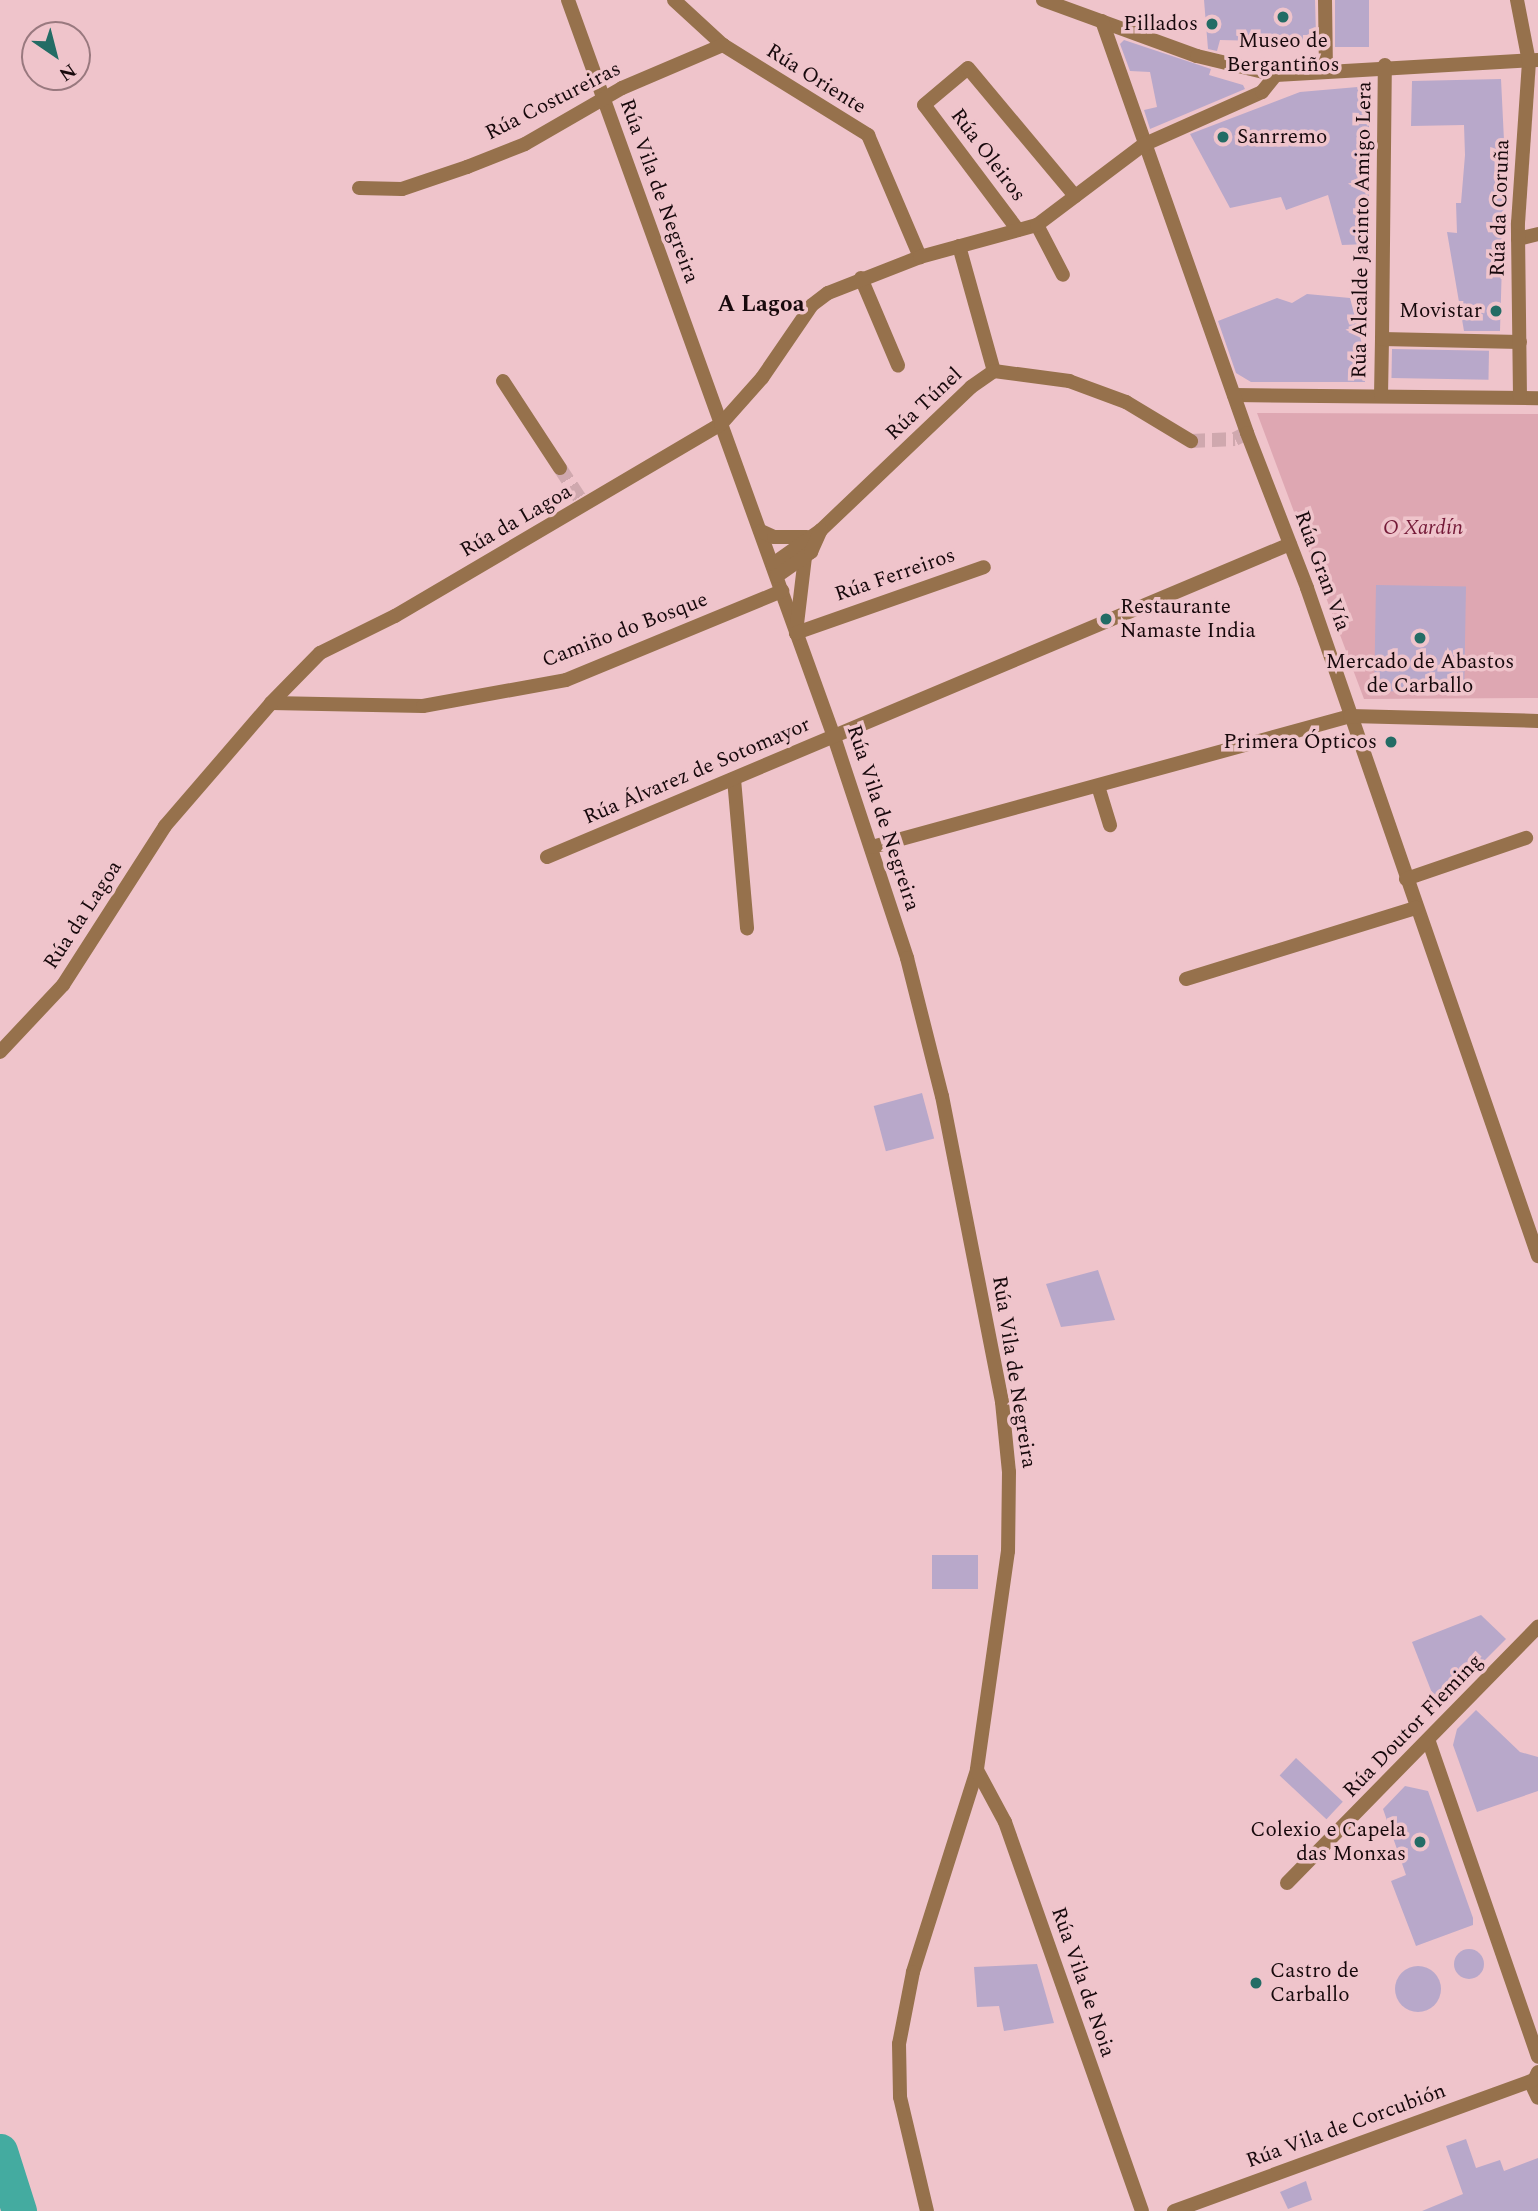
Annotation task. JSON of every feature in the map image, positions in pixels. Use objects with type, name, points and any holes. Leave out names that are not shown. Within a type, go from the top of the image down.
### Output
[{"type":"street","name":"Rúa Vila de Negreira","points":[[568,0],[872,846],[936,1070],[985,1305],[1006,1435],[1008,1551],[977,1770],[913,1972],[899,2044],[900,2097],[927,2211]]},
{"type":"street","name":"Rúa Oriente","points":[[674,0],[723,45],[867,135],[920,257]]},
{"type":"street","points":[[1043,0],[1197,56],[1276,75],[1385,65],[1535,62]]},
{"type":"street","points":[[1325,0],[1326,71]]},
{"type":"street","name":"Rúa da Coruña","points":[[1517,0],[1535,62],[1518,239],[1520,397]]},
{"type":"street","name":"Rúa Gran Vía","points":[[1102,21],[1143,145],[1290,544],[1538,1256]]},
{"type":"street","name":"Rúa Costureiras","points":[[359,188],[402,189],[467,167],[525,144],[603,100],[723,45]]},
{"type":"street","name":"Rúa Alcalde Jacinto Amigo Lera","points":[[1381,396],[1385,65]]},
{"type":"street","name":"Rúa Oleiros","points":[[1018,230],[924,105],[968,68],[1075,196]]},
{"type":"street","name":"Rúa da Lagoa","points":[[0,1052],[63,985],[165,825],[271,703],[320,653],[395,617],[722,424],[762,378],[812,305],[862,278],[920,257],[1037,225],[1143,145],[1262,92],[1276,75]]},
{"type":"street","points":[[1037,225],[1063,275]]},
{"type":"street","points":[[1518,239],[1538,234]]},
{"type":"street","points":[[959,246],[995,371]]},
{"type":"street","points":[[862,278],[898,365]]},
{"type":"street","points":[[1382,338],[1520,342]]},
{"type":"street","name":"Rúa Túnel","points":[[775,570],[971,387],[995,371],[1069,381],[1126,402],[1191,441]]},
{"type":"street","points":[[503,381],[560,468]]},
{"type":"street","points":[[1234,395],[1538,398]]},
{"type":"street","points":[[761,531],[774,537],[815,533]]},
{"type":"street","name":"Rúa Túnel","points":[[775,570],[805,557],[815,533]]},
{"type":"street","name":"Rúa Álvarez de Sotomayor","points":[[547,857],[1290,544]]},
{"type":"street","name":"Rúa Vila de Negreira","points":[[796,633],[805,557]]},
{"type":"street","name":"Rúa Ferreiros","points":[[796,633],[984,567]]},
{"type":"street","name":"Camiño do Bosque","points":[[271,703],[423,706],[566,680],[782,591]]},
{"type":"street","name":"Rúa Ferreiros","points":[[799,607],[820,624]]},
{"type":"street","points":[[872,846],[1350,716],[1538,721]]},
{"type":"street","points":[[734,779],[747,928]]},
{"type":"street","points":[[1098,786],[1110,825]]},
{"type":"street","points":[[1406,879],[1527,838]]},
{"type":"street","points":[[1186,979],[1416,908]]},
{"type":"street","name":"Rúa Doutor Fleming","points":[[1287,1883],[1429,1742],[1538,1628]]},
{"type":"street","points":[[1429,1742],[1538,2057]]},
{"type":"street","name":"Rúa Vila de Noia","points":[[977,1770],[1005,1822],[1142,2211]]},
{"type":"street","points":[[1535,2077],[1538,2098]]},
{"type":"street","name":"Rúa Vila de Corcubión","points":[[1174,2211],[1535,2077]]},
{"type":"green space","name":"O Xardín","points":[[1257,413],[1538,414],[1538,698],[1364,699]]},
{"type":"building","points":[[1204,0],[1315,0],[1316,35],[1303,35],[1303,42],[1220,40],[1217,51],[1208,49]]},
{"type":"building","points":[[1335,0],[1369,0],[1369,47],[1335,47]]},
{"type":"building","points":[[1124,40],[1211,69],[1209,75],[1243,85],[1245,89],[1150,129],[1144,110],[1157,107],[1150,72],[1130,71],[1120,44]]},
{"type":"building","points":[[1501,79],[1505,161],[1500,331],[1464,331],[1447,232],[1457,233],[1456,203],[1461,203],[1465,155],[1464,125],[1411,126],[1412,81]]},
{"type":"building","points":[[1369,86],[1369,244],[1342,245],[1328,195],[1286,210],[1281,197],[1230,208],[1190,134],[1300,92]]},
{"type":"building","points":[[1307,294],[1350,298],[1362,344],[1365,382],[1251,382],[1236,373],[1218,321],[1277,298],[1292,303]]},
{"type":"building","points":[[1392,349],[1489,351],[1488,380],[1391,378]]},
{"type":"building","name":"Mercado de Abastos de Carballo","points":[[1376,585],[1466,587],[1464,693],[1374,691]]},
{"type":"building","points":[[922,1093],[934,1138],[886,1151],[874,1106]]},
{"type":"building","points":[[1098,1270],[1115,1320],[1061,1327],[1046,1284]]},
{"type":"building","points":[[932,1555],[978,1555],[978,1589],[932,1589]]},
{"type":"building","points":[[1481,1615],[1506,1639],[1445,1700],[1432,1693],[1412,1642]]},
{"type":"building","points":[[1476,1710],[1520,1752],[1538,1757],[1538,1791],[1477,1812],[1453,1745],[1457,1729]]},
{"type":"building","points":[[1296,1758],[1343,1802],[1326,1819],[1280,1776]]},
{"type":"building","name":"Colexio e Capela das Monxas","points":[[1405,1786],[1428,1791],[1473,1918],[1473,1925],[1416,1946],[1391,1881],[1406,1875],[1383,1809]]},
{"type":"building","points":[[1469,1949],[1480,1953],[1484,1964],[1480,1975],[1469,1979],[1458,1975],[1454,1964],[1458,1953]]},
{"type":"building","points":[[1037,1964],[1054,2023],[1004,2031],[999,2006],[977,2007],[974,1967]]},
{"type":"building","points":[[1418,1966],[1435,1972],[1441,1989],[1435,2006],[1418,2012],[1401,2006],[1395,1989],[1401,1972]]},
{"type":"building","points":[[1466,2139],[1476,2168],[1500,2160],[1504,2171],[1538,2158],[1538,2211],[1422,2211],[1463,2194],[1446,2146]]},
{"type":"building","points":[[1306,2181],[1312,2200],[1288,2209],[1280,2192]]},
{"type":"waterway","points":[[0,2151],[19,2211]]},
{"type":"tunnel","points":[[1191,441],[1235,439],[1247,433]]},
{"type":"tunnel","points":[[560,468],[584,505]]},
{"type":"place","name":"Museo de Bergantiños","points":[[1283,17]]},
{"type":"place","name":"Pillados","points":[[1212,24]]},
{"type":"place","name":"Sanrremo","points":[[1223,137]]},
{"type":"place","name":"Movistar","points":[[1496,311]]},
{"type":"place","name":"Restaurante Namaste India","points":[[1106,619]]},
{"type":"place","name":"Mercado de Abastos de Carballo","points":[[1420,638]]},
{"type":"place","name":"Primera Ópticos","points":[[1391,742]]},
{"type":"place","name":"Colexio e Capela das Monxas","points":[[1420,1842]]},
{"type":"place","name":"Castro de Carballo","points":[[1256,1983]]},
{"type":"district","name":"A Lagoa","points":[[761,305]]}]
